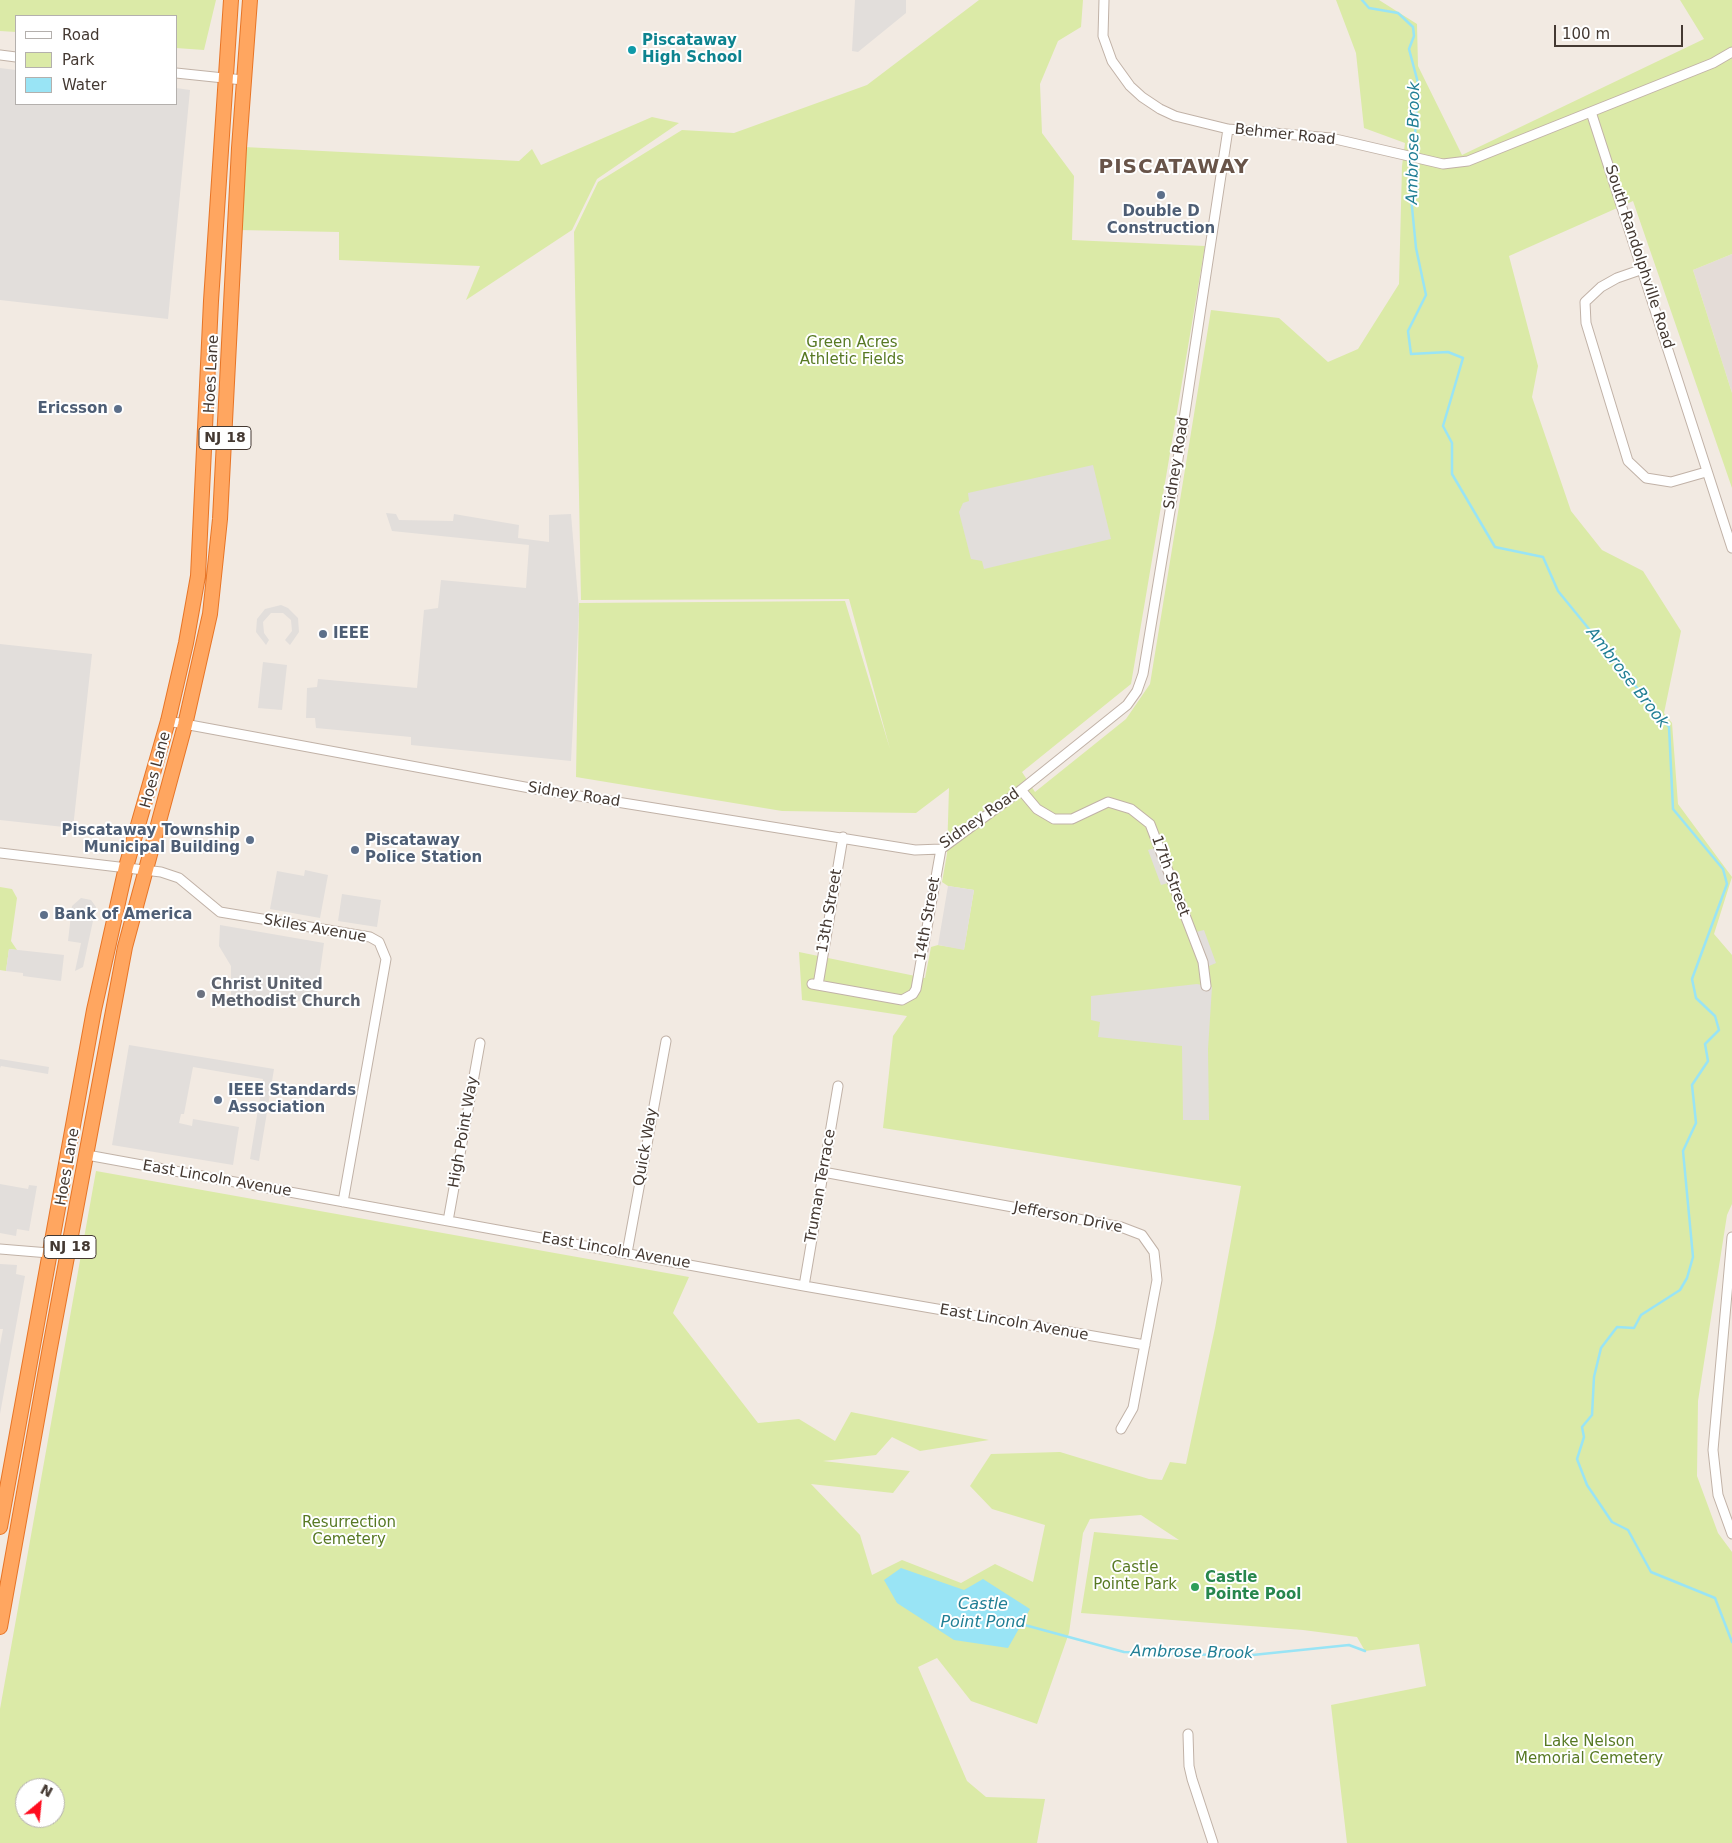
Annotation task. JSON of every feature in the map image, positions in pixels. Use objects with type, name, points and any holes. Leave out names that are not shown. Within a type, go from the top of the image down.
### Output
[{"type":"highway","name":"Hoes Lane","points":[[0,1527],[94,1010],[126,866],[168,721],[186,643],[198,576],[224,78],[231,0]]},
{"type":"highway","name":"Hoes Lane","points":[[0,1627],[48,1353],[87,1155],[125,946],[185,725],[210,614],[220,527],[243,80],[250,0]]},
{"type":"street","name":"Behmer Road","points":[[1104,0],[1102,22],[1107,50],[1120,74],[1130,86],[1142,98],[1175,116],[1228,129],[1331,138],[1444,164],[1459,163],[1591,112]]},
{"type":"street","points":[[1591,112],[1713,63],[1732,52]]},
{"type":"street","points":[[0,55],[15,57]]},
{"type":"street","points":[[178,73],[243,80]]},
{"type":"street","name":"South Randolphville Road","points":[[1591,112],[1732,548]]},
{"type":"street","name":"Sidney Road","points":[[168,721],[530,788],[915,850],[941,849],[1021,790],[1127,705],[1137,691],[1143,674],[1228,129]]},
{"type":"street","points":[[1643,269],[1617,278],[1601,287],[1585,302],[1586,323],[1628,461],[1646,478],[1671,482],[1706,472]]},
{"type":"street","name":"17th Street","points":[[1021,790],[1037,809],[1054,819],[1072,819],[1108,802],[1131,809],[1150,824],[1203,962],[1206,986]]},
{"type":"street","name":"13th Street","points":[[843,837],[815,985],[902,1000],[916,989]]},
{"type":"street","name":"14th Street","points":[[916,989],[941,849]]},
{"type":"street","name":"Skiles Avenue","points":[[0,853],[147,869],[179,878],[220,912],[370,937],[379,942],[384,950],[386,959],[343,1202]]},
{"type":"street","name":"Quick Way","points":[[627,1253],[666,1041]]},
{"type":"street","name":"High Point Way","points":[[448,1221],[480,1043]]},
{"type":"street","name":"Truman Terrace","points":[[804,1286],[838,1086]]},
{"type":"street","name":"East Lincoln Avenue","points":[[87,1155],[804,1286],[1145,1345]]},
{"type":"street","name":"Jefferson Drive","points":[[823,1172],[1121,1227],[1142,1236],[1154,1252],[1157,1280],[1133,1408],[1121,1429]]},
{"type":"street","points":[[1732,1237],[1713,1450],[1718,1495],[1732,1534]]},
{"type":"street","points":[[0,1249],[49,1253]]},
{"type":"street","points":[[1188,1734],[1189,1766],[1213,1843]]},
{"type":"shaded area","points":[[855,0],[906,0],[906,13],[858,52],[852,51]]},
{"type":"shaded area","points":[[0,68],[15,70],[15,105],[178,105],[178,88],[190,90],[168,319],[0,300]]},
{"type":"shaded area","points":[[1732,254],[1732,393],[1693,270]]},
{"type":"shaded area","points":[[1093,465],[1111,539],[984,569],[982,561],[971,559],[959,512],[963,503],[969,501],[968,493]]},
{"type":"shaded area","points":[[386,513],[396,514],[399,520],[453,521],[454,514],[519,525],[518,538],[549,542],[549,515],[571,514],[579,610],[571,761],[411,745],[411,737],[316,728],[315,718],[306,718],[307,688],[317,687],[318,679],[417,688],[424,610],[438,608],[441,580],[526,588],[529,545],[392,531]]},
{"type":"shaded area","points":[[281,605],[288,608],[298,618],[299,632],[290,645],[285,640],[292,631],[291,620],[283,613],[271,613],[263,622],[264,633],[269,640],[266,645],[256,632],[257,619],[265,609]]},
{"type":"shaded area","points":[[0,644],[92,654],[73,828],[0,820]]},
{"type":"shaded area","points":[[263,662],[287,665],[282,710],[258,708]]},
{"type":"shaded area","points":[[1155,848],[1168,883],[1161,885],[1148,850]]},
{"type":"shaded area","points":[[305,870],[328,875],[320,918],[270,909],[277,871],[304,876]]},
{"type":"shaded area","points":[[948,886],[974,890],[964,950],[938,945]]},
{"type":"shaded area","points":[[342,894],[381,900],[377,927],[338,921]]},
{"type":"shaded area","points":[[81,898],[91,900],[96,907],[83,967],[75,971],[81,943],[68,941],[72,906]]},
{"type":"shaded area","points":[[220,925],[324,943],[316,1000],[231,1006],[231,966],[219,946]]},
{"type":"shaded area","points":[[1204,930],[1216,963],[1209,966],[1196,932]]},
{"type":"shaded area","points":[[9,949],[64,955],[61,981],[23,976],[23,973],[6,971]]},
{"type":"shaded area","points":[[1197,984],[1212,987],[1208,1049],[1209,1120],[1183,1120],[1182,1046],[1098,1037],[1100,1022],[1091,1020],[1091,996]]},
{"type":"shaded area","points":[[129,1045],[274,1069],[259,1161],[250,1159],[263,1079],[193,1067],[184,1114],[181,1114],[179,1123],[192,1126],[193,1119],[239,1127],[233,1165],[112,1145]]},
{"type":"shaded area","points":[[0,1059],[49,1067],[48,1074],[1,1066],[0,1068]]},
{"type":"shaded area","points":[[0,1184],[28,1189],[29,1185],[37,1186],[29,1231],[17,1229],[16,1236],[0,1233]]},
{"type":"shaded area","points":[[0,1264],[17,1265],[16,1274],[25,1276],[0,1414],[0,1345],[3,1329],[0,1329]]},
{"type":"green space","points":[[0,0],[216,0],[204,50],[178,48],[178,15],[15,15],[15,32],[0,31]]},
{"type":"green space","points":[[979,0],[1083,0],[1081,27],[1058,41],[1040,84],[1042,133],[1074,176],[1072,240],[1205,246],[1131,684],[1022,772],[1035,792],[1126,719],[1150,684],[1211,310],[1279,318],[1328,362],[1358,349],[1399,284],[1402,166],[1405,143],[1364,128],[1356,53],[1336,0],[1379,0],[1417,24],[1418,66],[1462,155],[1704,39],[1680,0],[1732,0],[1732,254],[1693,270],[1732,393],[1732,488],[1633,201],[1509,256],[1538,366],[1532,397],[1571,511],[1602,550],[1643,571],[1681,631],[1664,713],[1672,723],[1678,804],[1732,877],[1714,934],[1732,955],[1732,1204],[1727,1215],[1698,1401],[1697,1476],[1718,1533],[1732,1552],[1732,1843],[1347,1843],[1331,1705],[1426,1686],[1419,1644],[1365,1651],[1357,1637],[1303,1630],[1081,1613],[1094,1532],[1179,1540],[1141,1515],[1090,1519],[1083,1533],[1069,1633],[1037,1724],[971,1701],[937,1658],[918,1667],[967,1781],[986,1797],[1045,1799],[1037,1843],[0,1843],[0,1709],[96,1171],[689,1277],[673,1313],[758,1423],[799,1419],[835,1441],[851,1412],[989,1440],[920,1451],[892,1437],[876,1455],[823,1461],[910,1471],[893,1493],[811,1484],[860,1535],[872,1575],[902,1560],[961,1583],[995,1564],[1033,1582],[1045,1525],[992,1509],[970,1486],[991,1454],[1060,1452],[1149,1479],[1162,1480],[1170,1462],[1186,1464],[1215,1328],[1241,1186],[883,1128],[893,1036],[907,1016],[802,1000],[799,952],[925,978],[931,947],[938,945],[964,949],[974,890],[948,886],[942,882],[947,854],[949,788],[916,813],[782,811],[576,777],[579,603],[845,601],[890,749],[849,599],[581,600],[574,232],[598,182],[682,130],[734,133],[867,85]]},
{"type":"green space","points":[[652,117],[679,123],[597,179],[572,230],[466,300],[480,266],[339,260],[339,232],[238,230],[244,147],[519,161],[532,149],[541,165]]},
{"type":"green space","points":[[0,887],[12,889],[17,898],[11,941],[17,950],[9,949],[6,971],[0,970]]},
{"type":"water","name":"Castle Point Pond","points":[[901,1568],[964,1590],[983,1579],[1030,1609],[1008,1648],[954,1640],[897,1603],[884,1580]]},
{"type":"waterway","name":"Ambrose Brook","points":[[1362,0],[1369,8],[1398,13],[1413,27],[1414,36],[1409,49],[1418,83],[1414,154]]},
{"type":"waterway","name":"Ambrose Brook","points":[[1414,160],[1411,197],[1416,248],[1426,295],[1408,331],[1411,354],[1448,352],[1463,358],[1443,426],[1452,443],[1452,474],[1495,547],[1543,557],[1558,591],[1669,727],[1673,809],[1723,869],[1727,884],[1692,979],[1696,998],[1715,1016],[1719,1030],[1705,1044],[1708,1061],[1692,1085],[1696,1123],[1683,1151],[1693,1257],[1687,1278],[1680,1290],[1641,1315],[1634,1328],[1617,1327],[1601,1348],[1594,1377],[1592,1415],[1582,1427],[1584,1437],[1577,1459],[1587,1485],[1612,1522],[1628,1530],[1651,1572],[1715,1598],[1732,1642]]},
{"type":"waterway","name":"Ambrose Brook","points":[[1021,1624],[1124,1652],[1243,1656],[1349,1645],[1365,1651]]},
{"type":"place","name":"Piscataway High School","points":[[632,50]]},
{"type":"place","name":"Double D Construction","points":[[1161,195]]},
{"type":"place","name":"Ericsson","points":[[118,409]]},
{"type":"place","name":"IEEE","points":[[323,634]]},
{"type":"place","name":"Piscataway Township Municipal Building","points":[[250,840]]},
{"type":"place","name":"Piscataway Police Station","points":[[355,850]]},
{"type":"place","name":"Bank of America","points":[[44,915]]},
{"type":"place","name":"Christ United Methodist Church","points":[[201,994]]},
{"type":"place","name":"IEEE Standards Association","points":[[218,1100]]},
{"type":"place","name":"Castle Pointe Pool","points":[[1195,1587]]},
{"type":"district","name":"PISCATAWAY","points":[[1174,168]]},
{"type":"park label","name":"Green Acres Athletic Fields","points":[[852,352]]},
{"type":"park label","name":"Resurrection Cemetery","points":[[349,1532]]},
{"type":"park label","name":"Castle Pointe Park","points":[[1135,1576]]},
{"type":"park label","name":"Lake Nelson Memorial Cemetery","points":[[1589,1750]]}]
